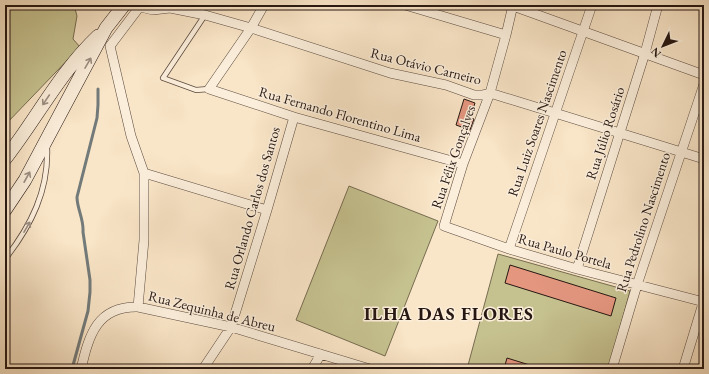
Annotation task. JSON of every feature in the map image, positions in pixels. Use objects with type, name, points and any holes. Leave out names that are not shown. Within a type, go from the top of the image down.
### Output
[{"type":"main road","points":[[5,159],[71,64],[106,28],[124,5]]},
{"type":"main road","points":[[5,210],[25,180],[106,28]]},
{"type":"street","points":[[209,89],[251,28],[264,5]]},
{"type":"street","points":[[405,5],[506,35]]},
{"type":"street","points":[[513,5],[704,75]]},
{"type":"street","name":"Rua Félix Gonçalves","points":[[444,226],[463,164],[490,93],[513,5]]},
{"type":"street","name":"Rua Luiz Soares Nascimento","points":[[509,249],[592,5]]},
{"type":"street","name":"Rua Júlio Rosário","points":[[577,269],[645,53],[658,5]]},
{"type":"street","points":[[138,307],[144,240],[144,173],[131,136],[110,46],[140,6]]},
{"type":"street","name":"Rua Otávio Carneiro","points":[[140,6],[153,10],[170,8],[205,15],[251,28],[390,74],[446,85],[482,96],[490,93],[704,159]]},
{"type":"street","name":"Rua Pedrolino Nascimento","points":[[612,369],[636,285],[704,84]]},
{"type":"street","name":"Rua Fernando Florentino Lima","points":[[209,89],[294,117],[463,164]]},
{"type":"street","name":"Rua Orlando Carlos dos Santos","points":[[203,369],[231,327],[294,117]]},
{"type":"street","points":[[144,173],[267,210]]},
{"type":"street","name":"Rua Paulo Portela","points":[[444,226],[509,249],[577,269],[704,301]]},
{"type":"street","points":[[683,369],[704,301]]},
{"type":"street","name":"Rua Zequinha de Abreu","points":[[81,369],[88,341],[100,320],[117,309],[126,307],[138,307],[231,327],[370,369]]},
{"type":"street","points":[[312,369],[321,354]]},
{"type":"lane","points":[[205,15],[163,78],[196,90],[209,89]]},
{"type":"lane","points":[[5,259],[28,226],[38,205],[47,166],[47,139]]},
{"type":"shaded area","points":[[5,5],[74,5],[77,16],[73,39],[80,47],[5,125]]},
{"type":"shaded area","points":[[349,186],[438,221],[385,356],[296,320]]},
{"type":"shaded area","points":[[498,254],[630,291],[609,369],[467,369]]},
{"type":"building","points":[[464,99],[475,103],[470,118],[474,119],[470,130],[456,125]]},
{"type":"building","points":[[510,265],[616,298],[611,316],[505,283]]},
{"type":"building","points":[[507,358],[536,367],[535,369],[504,369]]},
{"type":"waterway","points":[[72,369],[88,311],[90,292],[90,280],[77,197],[97,118],[98,89]]},
{"type":"district","name":"ILHA DAS FLORES","points":[[449,314]]}]
